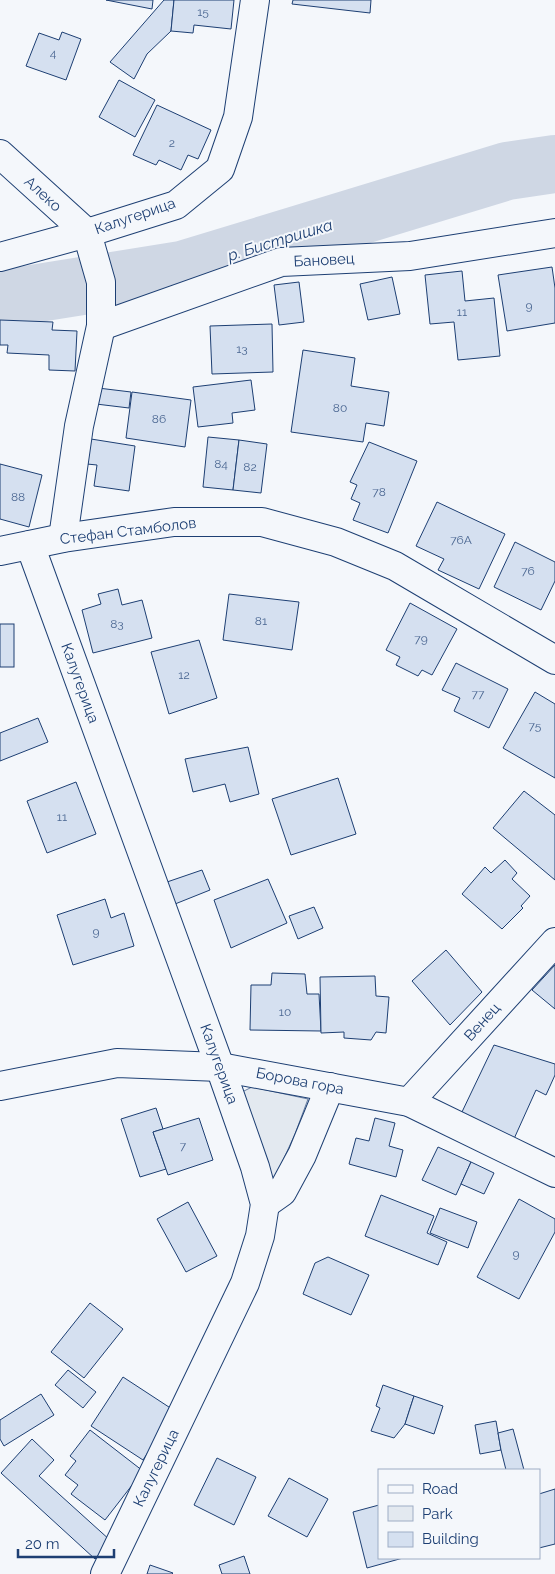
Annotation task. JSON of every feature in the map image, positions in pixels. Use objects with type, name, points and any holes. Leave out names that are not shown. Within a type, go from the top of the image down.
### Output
[{"type":"street","name":"Калугерица","points":[[62,538],[79,426],[101,324],[101,282],[87,233],[176,205],[220,169],[238,117],[254,0]]},
{"type":"street","name":"Алеко","points":[[0,154],[87,233]]},
{"type":"street","points":[[0,257],[87,233]]},
{"type":"street","name":"Бановец","points":[[101,324],[281,262],[410,256],[555,233]]},
{"type":"street","name":"Стефан Стамболов","points":[[0,551],[62,538],[174,522],[262,522],[336,542],[395,566],[555,660]]},
{"type":"street","name":"Калугерица","points":[[30,545],[220,1067],[255,1167],[265,1204],[260,1236],[245,1283],[105,1574]]},
{"type":"street","name":"Венец","points":[[409,1102],[555,942]]},
{"type":"street","name":"Борова гора","points":[[0,1086],[117,1063],[220,1067],[409,1102],[555,1173]]},
{"type":"street","points":[[265,1204],[282,1192],[302,1155],[330,1087]]},
{"type":"green space","points":[[252,1087],[308,1099],[295,1134],[274,1180],[268,1180],[240,1093]]},
{"type":"building","points":[[106,0],[153,0],[152,9]]},
{"type":"building","points":[[164,0],[174,0],[171,31],[147,54],[134,79],[110,62]]},
{"type":"building","points":[[174,0],[234,0],[231,29],[194,25],[193,33],[171,31]]},
{"type":"building","points":[[293,0],[371,0],[370,13],[292,4]]},
{"type":"building","points":[[62,32],[81,39],[66,80],[26,66],[39,33],[59,40]]},
{"type":"building","points":[[119,80],[155,100],[135,137],[99,117]]},
{"type":"building","points":[[157,105],[211,130],[198,159],[188,155],[181,170],[159,160],[156,165],[133,155]]},
{"type":"building","points":[[552,267],[555,288],[555,323],[507,331],[498,275]]},
{"type":"building","points":[[462,271],[465,301],[494,298],[500,356],[458,360],[454,322],[430,324],[425,275]]},
{"type":"building","points":[[392,277],[400,314],[368,320],[360,284]]},
{"type":"building","points":[[299,282],[304,322],[279,325],[274,285]]},
{"type":"building","points":[[0,320],[53,322],[52,330],[77,331],[75,371],[49,370],[49,355],[7,353],[8,345],[0,345]]},
{"type":"building","points":[[272,324],[273,372],[212,374],[210,326]]},
{"type":"building","points":[[303,350],[355,358],[351,386],[389,392],[384,426],[366,423],[363,442],[291,432]]},
{"type":"building","points":[[251,380],[255,410],[232,413],[233,423],[198,427],[193,387]]},
{"type":"building","points":[[98,388],[131,392],[129,408],[96,404]]},
{"type":"building","points":[[132,392],[191,400],[185,447],[126,438]]},
{"type":"building","points":[[208,437],[239,440],[233,490],[203,487]]},
{"type":"building","points":[[91,439],[135,446],[129,491],[94,486],[97,465],[87,464]]},
{"type":"building","points":[[239,440],[267,444],[261,493],[233,490]]},
{"type":"building","points":[[369,442],[417,461],[388,533],[353,520],[360,503],[351,499],[357,485],[350,482]]},
{"type":"building","points":[[0,464],[42,475],[29,527],[0,519]]},
{"type":"building","points":[[437,502],[505,534],[479,589],[438,570],[444,559],[416,546]]},
{"type":"building","points":[[515,542],[555,562],[555,581],[541,610],[494,587]]},
{"type":"building","points":[[118,589],[122,605],[142,600],[152,638],[93,653],[82,610],[101,604],[98,594]]},
{"type":"building","points":[[229,594],[299,602],[292,650],[223,640]]},
{"type":"building","points":[[410,603],[457,629],[432,675],[422,670],[418,676],[396,665],[400,657],[386,650]]},
{"type":"building","points":[[0,624],[14,624],[14,667],[0,667]]},
{"type":"building","points":[[199,640],[217,698],[169,714],[151,652]]},
{"type":"building","points":[[456,663],[508,689],[489,728],[454,711],[460,698],[442,690]]},
{"type":"building","points":[[535,692],[555,704],[555,778],[503,748]]},
{"type":"building","points":[[38,718],[48,742],[0,761],[0,733]]},
{"type":"building","points":[[248,747],[259,794],[230,802],[225,784],[193,792],[185,759]]},
{"type":"building","points":[[338,778],[356,834],[291,855],[272,799]]},
{"type":"building","points":[[76,782],[96,834],[47,853],[27,801]]},
{"type":"building","points":[[524,791],[555,815],[555,880],[493,828]]},
{"type":"building","points":[[505,860],[517,873],[512,879],[530,896],[521,906],[523,908],[502,929],[462,894],[485,867],[491,873]]},
{"type":"building","points":[[202,870],[210,890],[175,904],[167,882]]},
{"type":"building","points":[[268,879],[287,923],[231,948],[214,900]]},
{"type":"building","points":[[105,899],[111,918],[124,913],[134,946],[73,965],[57,915]]},
{"type":"building","points":[[314,907],[323,928],[298,939],[289,916]]},
{"type":"building","points":[[446,950],[482,992],[450,1025],[412,981]]},
{"type":"building","points":[[555,965],[555,1009],[532,990]]},
{"type":"building","points":[[272,973],[305,974],[307,994],[319,994],[321,1031],[250,1030],[251,985],[271,985]]},
{"type":"building","points":[[375,976],[376,996],[389,997],[386,1033],[376,1032],[371,1040],[344,1038],[344,1032],[321,1033],[320,977]]},
{"type":"building","points":[[494,1045],[555,1064],[555,1075],[546,1095],[536,1090],[513,1141],[461,1114]]},
{"type":"building","points":[[156,1108],[163,1129],[153,1132],[166,1169],[140,1177],[121,1119]]},
{"type":"building","points":[[199,1118],[213,1160],[168,1175],[153,1132]]},
{"type":"building","points":[[375,1118],[395,1123],[389,1146],[403,1150],[396,1177],[349,1164],[356,1138],[369,1141]]},
{"type":"building","points":[[438,1147],[471,1162],[456,1195],[422,1180]]},
{"type":"building","points":[[471,1162],[494,1173],[484,1194],[461,1184]]},
{"type":"building","points":[[381,1195],[434,1216],[427,1233],[447,1242],[438,1265],[365,1236]]},
{"type":"building","points":[[519,1199],[555,1219],[555,1232],[519,1299],[477,1277]]},
{"type":"building","points":[[188,1202],[217,1256],[186,1272],[157,1219]]},
{"type":"building","points":[[440,1208],[477,1222],[468,1248],[430,1233]]},
{"type":"building","points":[[328,1257],[369,1275],[351,1315],[303,1294],[315,1263]]},
{"type":"building","points":[[90,1303],[123,1329],[84,1378],[51,1352]]},
{"type":"building","points":[[68,1370],[96,1392],[83,1408],[55,1385]]},
{"type":"building","points":[[123,1377],[175,1411],[143,1460],[91,1426]]},
{"type":"building","points":[[383,1385],[414,1396],[405,1424],[394,1438],[371,1431],[380,1408],[376,1406]]},
{"type":"building","points":[[41,1394],[54,1415],[4,1446],[0,1439],[0,1420]]},
{"type":"building","points":[[414,1396],[443,1406],[434,1434],[405,1424]]},
{"type":"building","points":[[496,1421],[501,1450],[480,1454],[475,1425]]},
{"type":"building","points":[[513,1429],[524,1469],[506,1469],[498,1433]]},
{"type":"building","points":[[90,1430],[143,1471],[105,1520],[71,1494],[78,1485],[65,1475],[76,1461],[70,1456]]},
{"type":"building","points":[[32,1439],[54,1460],[39,1476],[111,1541],[95,1559],[1,1473]]},
{"type":"building","points":[[217,1458],[256,1477],[234,1525],[194,1505]]},
{"type":"building","points":[[289,1478],[328,1499],[307,1537],[268,1516]]},
{"type":"building","points":[[555,1489],[555,1544],[540,1548],[540,1494]]},
{"type":"building","points":[[378,1505],[378,1559],[399,1559],[367,1568],[353,1512]]},
{"type":"building","points":[[244,1556],[250,1574],[222,1574],[219,1565]]},
{"type":"building","points":[[150,1565],[173,1573],[147,1574]]},
{"type":"waterway","name":"р. Бистришка","points":[[0,299],[182,270],[507,171],[555,164]]}]
